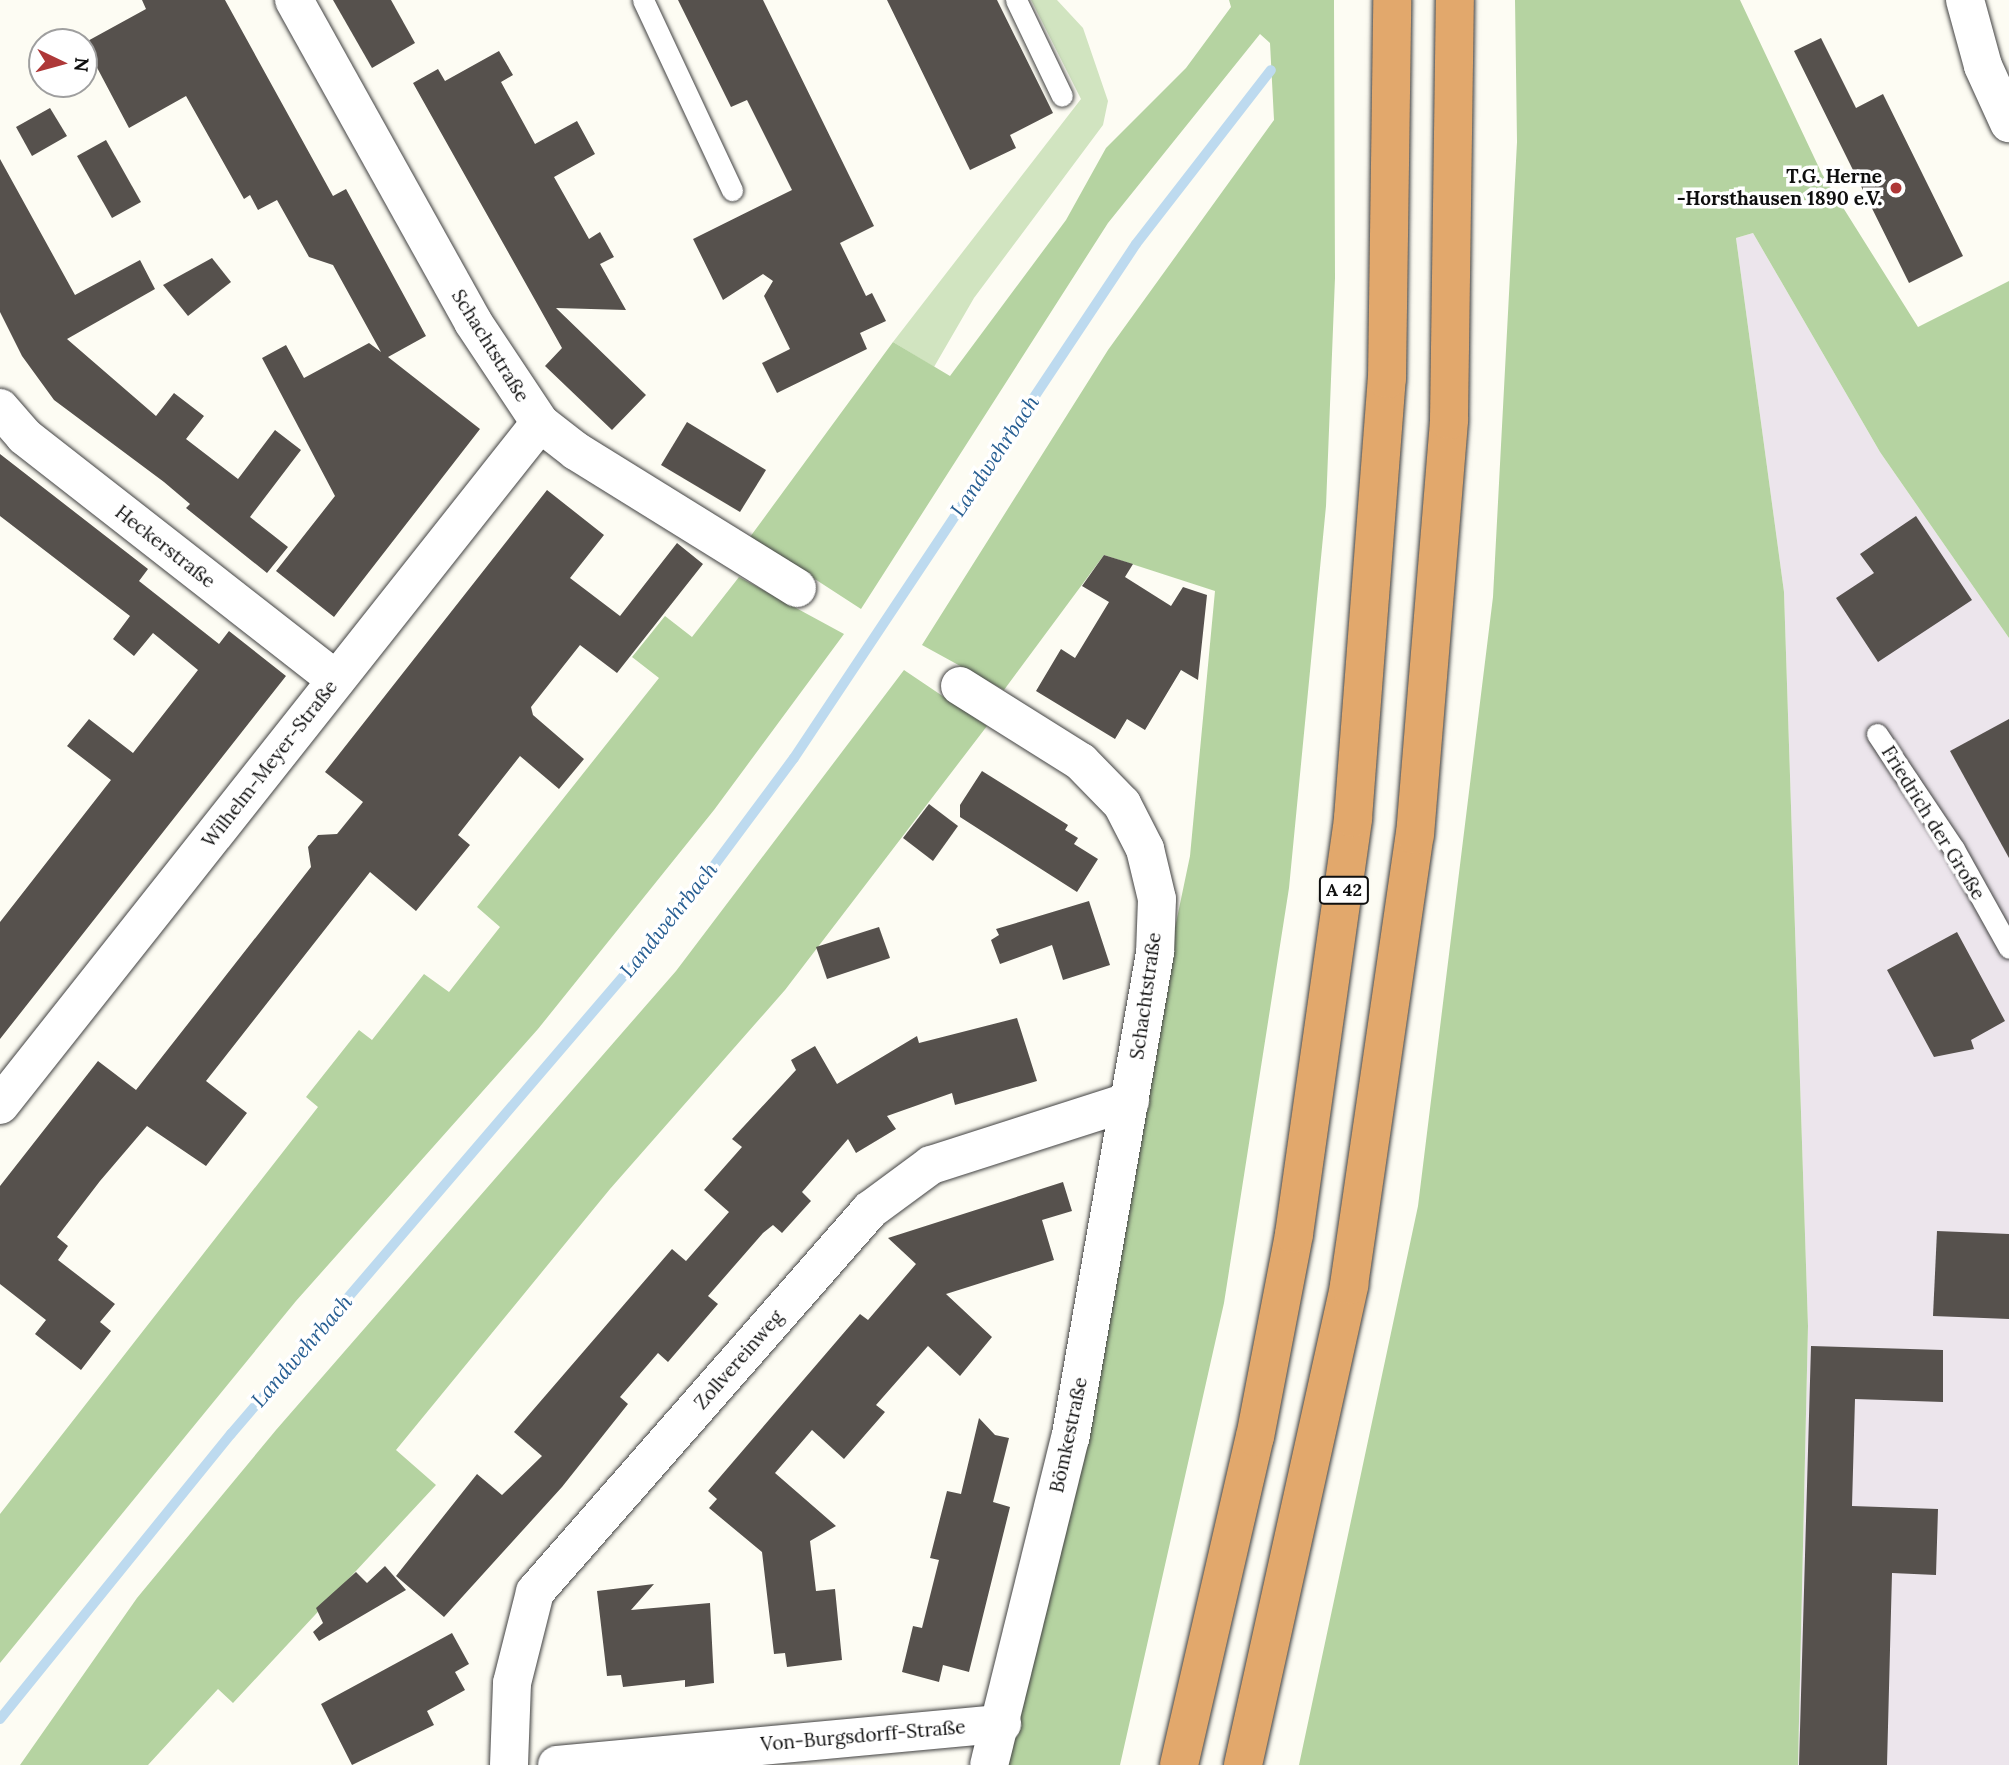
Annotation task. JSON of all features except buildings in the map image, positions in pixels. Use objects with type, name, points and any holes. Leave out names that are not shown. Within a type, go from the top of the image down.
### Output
[{"type":"highway","name":"A 42","points":[[1179,1765],[1249,1465],[1294,1234],[1353,818],[1387,379],[1392,0]]},
{"type":"highway","points":[[1243,1765],[1349,1285],[1415,835],[1448,420],[1455,0]]},
{"type":"street","name":"Schachtstraße","points":[[294,0],[473,322],[540,423],[576,452],[797,589]]},
{"type":"street","points":[[1965,0],[1983,66],[2009,123]]},
{"type":"street","name":"Heckerstraße","points":[[0,408],[24,436],[336,680]]},
{"type":"street","name":"Wilhelm-Meyer-Straße","points":[[3,1096],[540,423]]},
{"type":"street","name":"Schachtstraße","points":[[960,686],[1081,762],[1122,804],[1145,849],[1157,899],[1155,953],[1130,1101]]},
{"type":"street","name":"Bömkestraße","points":[[989,1765],[1002,1724],[1070,1438],[1130,1101]]},
{"type":"street","name":"Zollvereinweg","points":[[509,1765],[512,1683],[535,1592],[870,1210],[931,1165],[1130,1101]]},
{"type":"street","name":"Von-Burgsdorff-Straße","points":[[557,1765],[1002,1724]]},
{"type":"lane","points":[[643,0],[732,190]]},
{"type":"lane","points":[[1016,0],[1062,96]]},
{"type":"lane","name":"Friedrich der Große","points":[[1877,734],[1954,849],[2009,948]]},
{"type":"shaded area","points":[[1753,233],[1880,452],[2009,638],[2009,1765],[1798,1765],[1808,1326],[1784,592],[1736,238]]},
{"type":"green space","points":[[1031,0],[1057,0],[1083,28],[1108,101],[1103,125],[974,298],[934,367],[893,342],[1081,99]]},
{"type":"green space","points":[[1229,0],[1334,0],[1335,278],[1326,506],[1289,888],[1224,1303],[1120,1765],[1000,1765],[1190,856],[1215,591],[1104,555],[1004,690],[922,645],[1108,350],[1274,120],[1270,43],[1260,34],[1108,223],[861,609],[750,537],[893,342],[950,376],[1066,220],[1106,148],[1186,68],[1231,7]]},
{"type":"green space","points":[[1515,0],[1740,0],[1822,174],[1918,327],[2009,281],[2009,638],[1880,452],[1753,233],[1736,238],[1784,592],[1808,1326],[1798,1765],[1299,1765],[1418,1206],[1493,597],[1517,142]]},
{"type":"green space","points":[[739,577],[844,634],[714,810],[538,1029],[296,1301],[0,1663],[0,1514],[318,1107],[306,1097],[359,1030],[372,1040],[424,974],[449,992],[500,927],[477,907],[659,678],[632,657],[665,616],[692,637]]},
{"type":"green space","points":[[904,670],[987,726],[785,990],[610,1189],[396,1450],[436,1485],[233,1703],[218,1689],[148,1765],[20,1765],[137,1598],[276,1430],[676,971]]},
{"type":"waterway","name":"Landwehrbach","points":[[0,1719],[231,1434],[687,902],[794,758],[1136,244],[1271,70]]},
{"type":"place","name":"T.G. Herne -Horsthausen 1890 e.V.","points":[[1896,188]]}]
